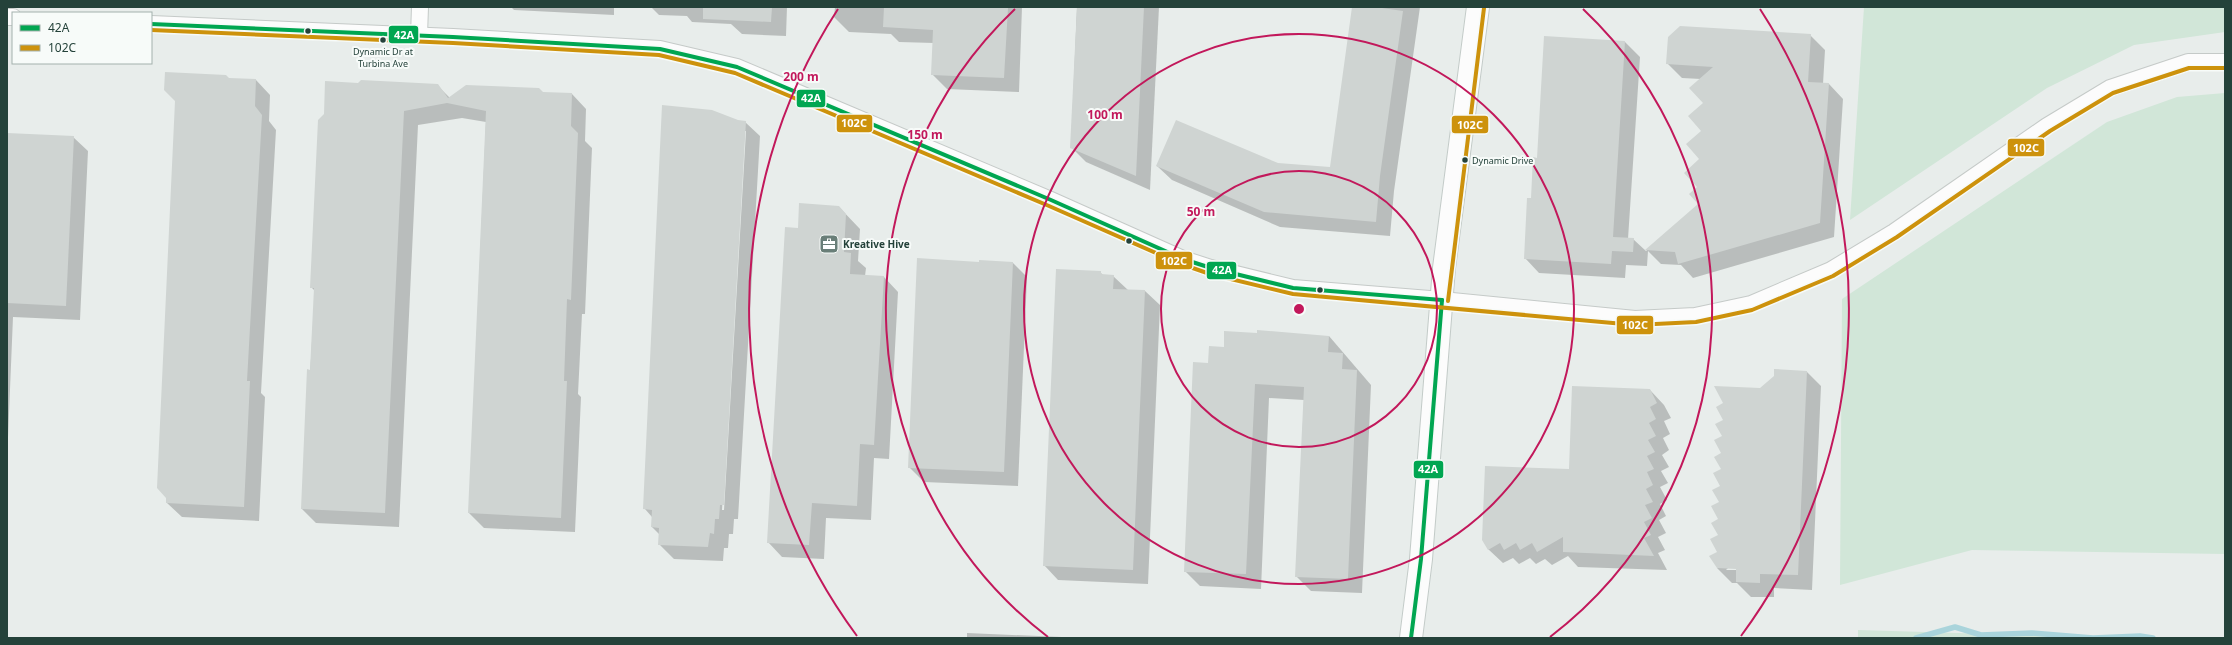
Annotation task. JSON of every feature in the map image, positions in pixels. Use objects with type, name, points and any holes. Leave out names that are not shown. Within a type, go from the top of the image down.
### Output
[{"type":"main road","points":[[1411,638],[1421,559],[1444,268],[1478,7]]},
{"type":"street","points":[[419,35],[420,7]]},
{"type":"street","points":[[152,24],[419,35],[631,46],[660,49],[737,67],[1051,200],[1183,259],[1211,268],[1293,288],[1442,300],[1635,320],[1695,316],[1751,304],[1831,270],[1882,239],[2048,126],[2110,88],[2188,62],[2225,62]]},
{"type":"green space","points":[[1864,7],[2225,7],[2225,32],[2134,45],[2047,88],[1850,220]]},
{"type":"green space","points":[[2225,93],[2225,554],[1972,550],[1840,585],[1842,299],[2107,122],[2177,97]]},
{"type":"green space","points":[[1858,630],[2132,638],[1858,638]]},
{"type":"building","points":[[703,7],[772,7],[771,22],[703,19]]},
{"type":"building","points":[[884,7],[1008,8],[1004,78],[931,75],[933,30],[883,27]]},
{"type":"building","points":[[1077,7],[1144,7],[1136,176],[1070,148]]},
{"type":"building","points":[[1352,7],[1375,7],[1403,11],[1380,176],[1376,222],[1264,212],[1156,166],[1176,120],[1278,163],[1330,167]]},
{"type":"building","points":[[1680,26],[1811,34],[1808,82],[1829,83],[1820,223],[1678,264],[1675,252],[1645,250],[1698,204],[1689,194],[1697,187],[1684,173],[1699,159],[1686,144],[1701,131],[1688,116],[1703,103],[1689,88],[1713,67],[1666,64],[1668,37]]},
{"type":"building","points":[[1544,36],[1625,41],[1613,237],[1634,238],[1633,252],[1612,251],[1611,264],[1524,259],[1527,198],[1531,198],[1533,157],[1537,158]]},
{"type":"building","points":[[165,72],[226,75],[229,78],[256,79],[255,106],[262,115],[247,381],[250,381],[244,507],[166,503],[166,498],[157,488],[175,101],[164,90]]},
{"type":"building","points":[[361,80],[438,84],[448,98],[466,85],[539,88],[543,92],[572,93],[571,126],[578,133],[571,300],[567,299],[564,381],[567,381],[561,518],[468,513],[486,111],[447,103],[404,111],[385,513],[301,509],[307,369],[310,370],[314,288],[310,288],[318,120],[324,114],[325,81],[358,83]]},
{"type":"building","points":[[662,105],[712,110],[738,120],[746,121],[724,505],[720,505],[719,519],[715,519],[714,534],[710,533],[708,547],[658,545],[659,528],[651,527],[652,510],[643,509]]},
{"type":"building","points":[[7,133],[74,136],[66,306],[7,303]]},
{"type":"building","points":[[799,203],[839,206],[846,214],[844,252],[851,253],[850,274],[884,276],[874,445],[860,444],[857,506],[812,503],[809,545],[767,543],[785,227],[798,228]]},
{"type":"building","points":[[917,258],[979,262],[979,260],[1013,262],[1004,472],[908,468]]},
{"type":"building","points":[[1056,269],[1101,271],[1101,274],[1114,275],[1113,289],[1145,290],[1133,570],[1043,566]]},
{"type":"building","points":[[1257,330],[1329,336],[1328,352],[1343,353],[1342,369],[1357,370],[1348,579],[1295,577],[1304,387],[1255,384],[1246,574],[1184,572],[1193,362],[1208,363],[1209,346],[1224,347],[1224,331],[1257,333]]},
{"type":"building","points":[[1774,369],[1807,371],[1798,575],[1760,574],[1760,583],[1736,582],[1736,569],[1717,568],[1709,556],[1717,552],[1710,539],[1718,535],[1711,523],[1718,519],[1711,506],[1719,502],[1712,490],[1720,486],[1713,473],[1721,469],[1714,457],[1721,453],[1714,440],[1722,436],[1715,424],[1723,420],[1716,407],[1723,403],[1714,386],[1760,388],[1774,376]]},
{"type":"building","points":[[1572,386],[1650,389],[1657,403],[1650,407],[1656,419],[1649,423],[1656,436],[1648,440],[1655,452],[1647,456],[1654,469],[1647,472],[1653,485],[1646,489],[1653,502],[1645,505],[1652,518],[1644,522],[1651,535],[1644,538],[1654,556],[1563,552],[1563,537],[1537,552],[1532,543],[1520,550],[1516,543],[1504,550],[1500,543],[1488,550],[1482,540],[1485,466],[1569,469]]},
{"type":"waterway","points":[[1916,638],[1955,627],[1981,635],[2032,633],[2093,638],[2140,636],[2153,638]]},
{"type":"transit line","name":"102C","points":[[1448,301],[1484,8]]},
{"type":"transit line","name":"42A","points":[[152,24],[453,37],[660,49],[737,67],[1051,200],[1183,259],[1211,268],[1293,288],[1442,300]]},
{"type":"transit line","name":"102C","points":[[152,30],[453,43],[659,55],[735,73],[1049,206],[1181,264],[1210,274],[1293,294],[1635,325],[1696,322],[1752,310],[1833,276],[1897,237],[2050,131],[2113,93],[2189,68],[2225,68]]},
{"type":"transit line","name":"42A","points":[[1411,638],[1421,559],[1442,300]]},
{"type":"place","name":"Dynamic Dr at Turbina Ave","points":[[383,40]]},
{"type":"place","name":"Dynamic Drive","points":[[1465,160]]},
{"type":"place","name":"Kreative Hive","points":[[829,244]]}]
